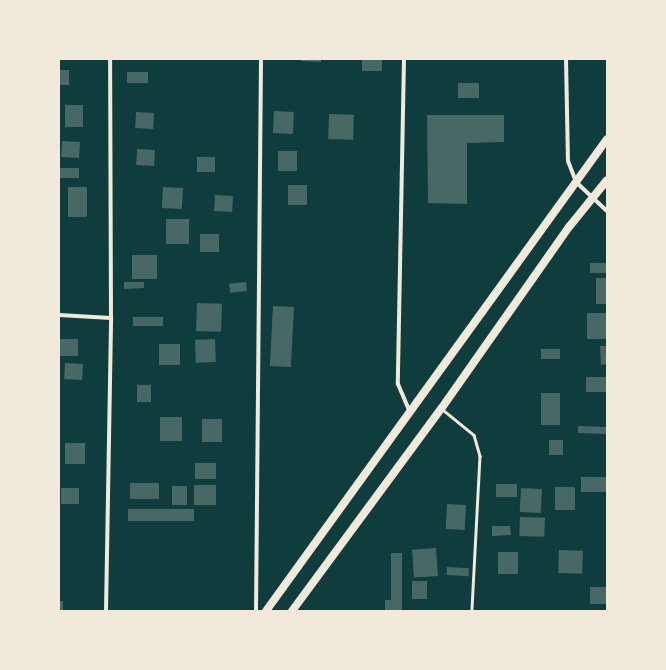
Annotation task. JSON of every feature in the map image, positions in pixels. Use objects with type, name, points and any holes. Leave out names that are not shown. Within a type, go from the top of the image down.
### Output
[{"type":"highway","points":[[266,611],[607,139]]},
{"type":"highway","points":[[292,611],[441,409],[569,227],[594,198],[607,180]]},
{"type":"street","points":[[106,611],[111,318],[110,59]]},
{"type":"street","points":[[256,611],[261,59]]},
{"type":"street","points":[[404,59],[398,384],[410,412]]},
{"type":"street","points":[[566,59],[568,161],[576,182],[607,211]]},
{"type":"street","points":[[59,315],[111,318]]},
{"type":"lane","points":[[441,409],[474,435],[480,456],[472,611]]},
{"type":"building","points":[[301,59],[321,59],[321,62],[301,61]]},
{"type":"building","points":[[362,59],[382,59],[382,71],[362,71]]},
{"type":"building","points":[[59,70],[69,70],[69,85],[59,85]]},
{"type":"building","points":[[127,72],[148,72],[148,83],[127,83]]},
{"type":"building","points":[[458,83],[479,83],[479,98],[458,98]]},
{"type":"building","points":[[65,105],[83,105],[83,127],[65,127]]},
{"type":"building","points":[[274,111],[294,112],[293,134],[273,133]]},
{"type":"building","points":[[136,112],[154,113],[153,129],[135,128]]},
{"type":"building","points":[[329,114],[354,115],[353,140],[328,139]]},
{"type":"building","points":[[427,115],[504,115],[504,142],[467,143],[467,204],[428,203]]},
{"type":"building","points":[[62,141],[80,142],[79,158],[61,157]]},
{"type":"building","points":[[137,149],[155,150],[154,166],[136,165]]},
{"type":"building","points":[[278,151],[297,151],[297,171],[278,171]]},
{"type":"building","points":[[197,157],[215,157],[215,172],[197,172]]},
{"type":"building","points":[[59,168],[79,168],[79,178],[59,178]]},
{"type":"building","points":[[288,185],[307,185],[307,205],[288,205]]},
{"type":"building","points":[[68,187],[87,187],[87,217],[68,217]]},
{"type":"building","points":[[163,187],[183,188],[182,209],[162,208]]},
{"type":"building","points":[[215,195],[233,196],[232,212],[214,211]]},
{"type":"building","points":[[166,219],[189,219],[189,244],[166,244]]},
{"type":"building","points":[[200,234],[219,234],[219,252],[200,252]]},
{"type":"building","points":[[132,255],[157,255],[157,279],[132,279]]},
{"type":"building","points":[[590,263],[607,263],[607,273],[590,273]]},
{"type":"building","points":[[596,278],[607,278],[607,304],[596,304]]},
{"type":"building","points":[[124,282],[144,282],[144,288],[124,289]]},
{"type":"building","points":[[246,282],[247,291],[230,293],[229,284]]},
{"type":"building","points":[[197,303],[222,304],[221,332],[196,331]]},
{"type":"building","points":[[273,306],[294,307],[291,367],[270,366]]},
{"type":"building","points":[[587,313],[607,313],[607,339],[587,339]]},
{"type":"building","points":[[133,317],[163,317],[163,326],[133,326]]},
{"type":"building","points":[[59,339],[78,339],[78,356],[59,356]]},
{"type":"building","points":[[215,339],[216,362],[196,363],[195,340]]},
{"type":"building","points":[[159,344],[180,344],[180,365],[159,365]]},
{"type":"building","points":[[600,346],[607,346],[607,364],[601,365]]},
{"type":"building","points":[[541,349],[560,349],[560,359],[541,359]]},
{"type":"building","points":[[65,363],[83,364],[82,380],[64,379]]},
{"type":"building","points":[[586,377],[607,377],[607,392],[586,392]]},
{"type":"building","points":[[137,385],[151,385],[151,402],[137,402]]},
{"type":"building","points":[[541,393],[560,393],[560,425],[541,425]]},
{"type":"building","points":[[160,417],[182,417],[182,441],[160,441]]},
{"type":"building","points":[[202,419],[222,419],[222,442],[202,442]]},
{"type":"building","points":[[578,426],[607,427],[607,434],[578,433]]},
{"type":"building","points":[[549,440],[563,440],[563,455],[549,455]]},
{"type":"building","points":[[65,443],[85,443],[85,464],[65,464]]},
{"type":"building","points":[[195,463],[216,463],[216,479],[195,479]]},
{"type":"building","points":[[581,477],[607,477],[607,492],[581,492]]},
{"type":"building","points":[[130,483],[159,483],[159,499],[130,499]]},
{"type":"building","points":[[496,484],[517,484],[517,497],[496,497]]},
{"type":"building","points":[[194,485],[216,485],[216,505],[194,505]]},
{"type":"building","points":[[172,486],[187,486],[187,505],[172,505]]},
{"type":"building","points":[[555,487],[575,487],[575,510],[555,510]]},
{"type":"building","points":[[61,488],[79,488],[79,504],[61,504]]},
{"type":"building","points":[[521,488],[542,489],[541,513],[520,512]]},
{"type":"building","points":[[447,504],[466,505],[465,530],[446,529]]},
{"type":"building","points":[[128,509],[194,509],[194,521],[128,521]]},
{"type":"building","points":[[520,517],[545,518],[544,537],[519,536]]},
{"type":"building","points":[[492,526],[510,526],[511,535],[492,536]]},
{"type":"building","points":[[436,548],[438,576],[414,578],[412,550]]},
{"type":"building","points":[[559,550],[583,551],[582,574],[558,573]]},
{"type":"building","points":[[498,552],[518,552],[518,574],[498,574]]},
{"type":"building","points":[[391,553],[402,553],[402,611],[385,611],[385,600],[391,600]]},
{"type":"building","points":[[447,567],[469,568],[469,576],[447,575]]},
{"type":"building","points":[[412,581],[427,581],[427,599],[412,599]]},
{"type":"building","points":[[590,587],[607,587],[607,604],[590,604]]},
{"type":"building","points":[[59,601],[63,601],[63,611],[59,611]]}]
